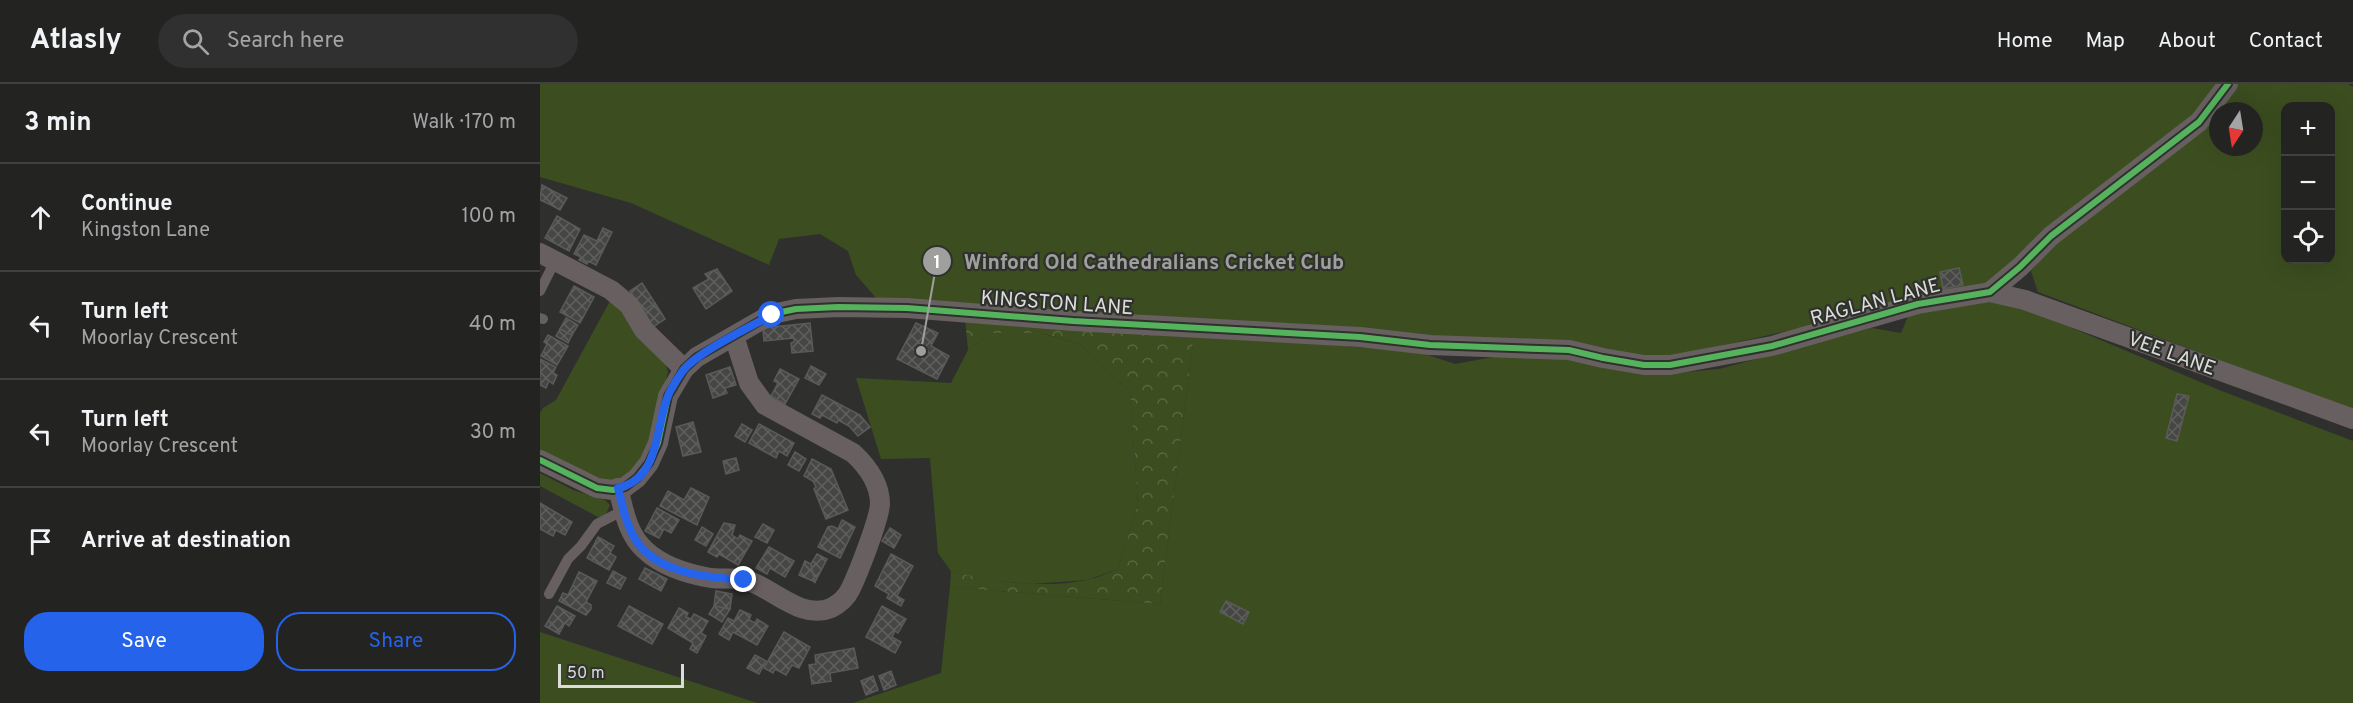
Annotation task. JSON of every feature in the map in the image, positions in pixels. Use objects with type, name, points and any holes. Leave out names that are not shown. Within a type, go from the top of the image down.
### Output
[{"type":"street","points":[[1990,292],[2020,267],[2051,236],[2199,122],[2228,84]]},
{"type":"street","points":[[548,257],[611,290],[637,310],[644,330],[684,369]]},
{"type":"street","points":[[2020,267],[2025,300]]},
{"type":"street","name":"VEE LANE","points":[[1990,292],[2025,300],[2353,418]]},
{"type":"street","name":"RAGLAN LANE","points":[[1670,365],[1772,346],[1918,304],[1990,292]]},
{"type":"street","name":"KINGSTON LANE","points":[[618,488],[625,487],[637,478],[649,464],[658,443],[668,396],[684,369],[697,357],[772,315],[795,309],[907,308],[1073,321],[1360,337],[1430,345],[1569,350],[1613,360],[1670,365]]},
{"type":"street","points":[[540,460],[597,488],[618,488],[630,531],[643,549],[661,563],[688,573],[711,578],[744,580],[800,607],[818,611],[841,602],[850,590],[877,520],[880,503],[872,477],[864,463],[853,453],[765,405],[749,383],[734,336]]},
{"type":"lane","points":[[540,291],[548,257]]},
{"type":"lane","points":[[549,594],[568,559],[597,524],[624,510]]},
{"type":"green space","points":[[540,84],[2216,84],[2190,118],[1987,286],[1680,355],[1648,357],[1476,341],[877,299],[856,275],[848,251],[820,234],[779,239],[769,265],[631,203],[540,177]]},
{"type":"green space","points":[[2238,84],[2348,84],[2353,87],[2353,410],[2038,292],[2031,271],[2053,245],[2200,133],[2209,121],[2209,156],[2263,156],[2263,102],[2224,102]]},
{"type":"green space","points":[[1995,300],[2011,302],[2219,390],[2353,441],[2353,703],[853,703],[941,673],[950,587],[1160,604],[1194,334],[1419,352],[1455,364],[1499,356],[1555,356],[1655,375],[1719,369],[1872,328],[1901,333],[1909,314]]},
{"type":"green space","points":[[610,301],[617,306],[644,343],[666,365],[668,372],[647,455],[626,476],[609,482],[540,455],[540,413],[543,408],[556,400]]},
{"type":"green space","points":[[965,319],[1194,334],[1160,604],[950,587],[951,571],[1001,581],[1053,584],[1087,580],[1118,569],[1138,504],[1130,392],[1080,344],[1041,333],[991,333],[968,350]]},
{"type":"green space","points":[[991,333],[1040,333],[1080,344],[1130,392],[1138,504],[1118,569],[1087,580],[1031,584],[981,579],[951,571],[938,553],[930,458],[881,459],[856,378],[951,383],[968,350]]},
{"type":"green space","points":[[540,473],[573,490],[605,500],[610,505],[605,516],[598,517],[540,486]]},
{"type":"green space","points":[[540,632],[757,703],[540,703]]},
{"type":"building","points":[[542,185],[555,192],[549,204],[540,200]]},
{"type":"building","points":[[555,192],[567,198],[560,210],[549,204]]},
{"type":"building","points":[[557,216],[580,229],[569,251],[545,238]]},
{"type":"building","points":[[603,228],[612,232],[596,265],[579,260],[581,257],[574,254],[584,235],[597,241]]},
{"type":"building","points":[[1959,268],[1963,285],[1943,289],[1940,272]]},
{"type":"building","points":[[717,269],[732,291],[706,309],[693,288],[709,279],[705,274]]},
{"type":"building","points":[[642,283],[655,303],[643,311],[630,291]]},
{"type":"building","points":[[574,286],[594,297],[580,323],[560,312]]},
{"type":"building","points":[[655,303],[665,319],[653,327],[643,311]]},
{"type":"building","points":[[566,318],[578,325],[572,335],[560,329]]},
{"type":"building","points":[[810,323],[813,351],[792,353],[791,343],[794,342],[794,338],[764,341],[763,328]]},
{"type":"building","points":[[916,323],[938,333],[931,346],[949,356],[937,379],[897,359]]},
{"type":"building","points":[[560,329],[572,335],[568,343],[556,336]]},
{"type":"building","points":[[548,335],[568,346],[557,365],[541,356],[547,344],[544,342]]},
{"type":"building","points":[[540,359],[556,367],[553,373],[557,375],[553,384],[549,381],[546,388],[540,385]]},
{"type":"building","points":[[811,366],[826,374],[819,385],[805,378]]},
{"type":"building","points":[[730,367],[736,385],[725,388],[727,393],[713,398],[706,375]]},
{"type":"building","points":[[780,369],[799,379],[785,404],[771,396],[778,383],[774,381]]},
{"type":"building","points":[[2177,394],[2189,396],[2177,441],[2166,438]]},
{"type":"building","points":[[822,395],[860,415],[870,427],[858,436],[849,426],[838,420],[837,423],[822,415],[820,418],[812,414]]},
{"type":"building","points":[[693,422],[701,452],[683,456],[676,427]]},
{"type":"building","points":[[742,424],[752,430],[745,442],[735,436]]},
{"type":"building","points":[[759,424],[794,443],[787,456],[779,451],[776,458],[749,443]]},
{"type":"building","points":[[795,452],[806,459],[799,471],[788,465]]},
{"type":"building","points":[[736,458],[739,470],[726,474],[723,461]]},
{"type":"building","points":[[812,459],[831,469],[848,510],[826,519],[813,481],[804,476]]},
{"type":"building","points":[[691,488],[709,497],[697,525],[660,506],[668,491],[684,500]]},
{"type":"building","points":[[540,503],[572,522],[565,535],[556,530],[553,536],[540,529]]},
{"type":"building","points":[[657,508],[679,520],[671,533],[664,529],[659,538],[645,531]]},
{"type":"building","points":[[842,520],[855,527],[840,558],[818,547],[828,527],[838,529]]},
{"type":"building","points":[[724,523],[735,525],[732,535],[738,539],[740,535],[752,541],[738,565],[719,554],[717,557],[708,552]]},
{"type":"building","points":[[763,524],[774,530],[767,543],[755,537]]},
{"type":"building","points":[[702,527],[713,534],[706,546],[695,540]]},
{"type":"building","points":[[890,528],[901,535],[894,548],[882,541]]},
{"type":"building","points":[[598,537],[614,546],[610,553],[616,557],[609,570],[587,558]]},
{"type":"building","points":[[769,547],[794,561],[785,577],[770,568],[767,574],[756,568]]},
{"type":"building","points":[[817,554],[827,559],[815,582],[811,564]]},
{"type":"building","points":[[891,554],[913,566],[897,596],[904,600],[901,606],[887,598],[889,594],[875,586]]},
{"type":"building","points":[[805,561],[811,564],[815,582],[799,575]]},
{"type":"building","points":[[645,568],[667,579],[661,591],[639,579]]},
{"type":"building","points":[[613,571],[626,578],[620,589],[607,583]]},
{"type":"building","points":[[579,572],[597,581],[586,602],[591,605],[591,609],[586,615],[559,601],[563,593],[568,595]]},
{"type":"building","points":[[716,591],[732,594],[730,609],[714,606]]},
{"type":"building","points":[[1226,601],[1249,612],[1243,624],[1220,612]]},
{"type":"building","points":[[557,606],[575,616],[569,626],[565,623],[559,634],[545,626]]},
{"type":"building","points":[[629,606],[663,624],[652,644],[618,626]]},
{"type":"building","points":[[714,606],[730,609],[722,622],[709,614]]},
{"type":"building","points":[[882,606],[906,619],[898,633],[895,631],[892,637],[901,642],[895,653],[866,637]]},
{"type":"building","points":[[679,608],[688,613],[686,617],[691,619],[694,614],[708,621],[701,633],[706,636],[697,653],[690,649],[693,643],[668,628]]},
{"type":"building","points":[[740,610],[751,615],[749,620],[755,623],[757,619],[768,626],[757,645],[733,632],[729,640],[719,634],[728,618],[734,621]]},
{"type":"building","points":[[784,632],[810,647],[799,668],[792,665],[786,675],[775,669],[773,673],[764,668]]},
{"type":"building","points":[[854,648],[858,668],[830,673],[831,681],[812,684],[809,665],[816,664],[815,655]]},
{"type":"building","points":[[755,655],[766,661],[759,674],[747,668]]},
{"type":"building","points":[[891,671],[896,685],[884,690],[879,676]]},
{"type":"building","points":[[873,676],[878,690],[866,695],[861,681]]},
{"type":"cycle path","points":[[540,460],[597,488],[613,490],[625,487],[637,478],[649,463],[658,443],[668,396],[684,369],[697,357],[772,314],[796,309],[907,308],[1073,321],[1360,337],[1430,345],[1569,350],[1644,365],[1670,365],[1772,346],[1918,304],[1990,292],[2020,267],[2051,236],[2199,122],[2228,84]]},
{"type":"place","name":"Winford Old Cathedralians Cricket Club","points":[[921,351]]},
{"type":"route","points":[[744,580],[711,578],[688,573],[661,563],[643,549],[630,531],[618,488],[625,487],[637,478],[649,464],[658,443],[668,396],[684,369],[697,357],[772,315]]}]
